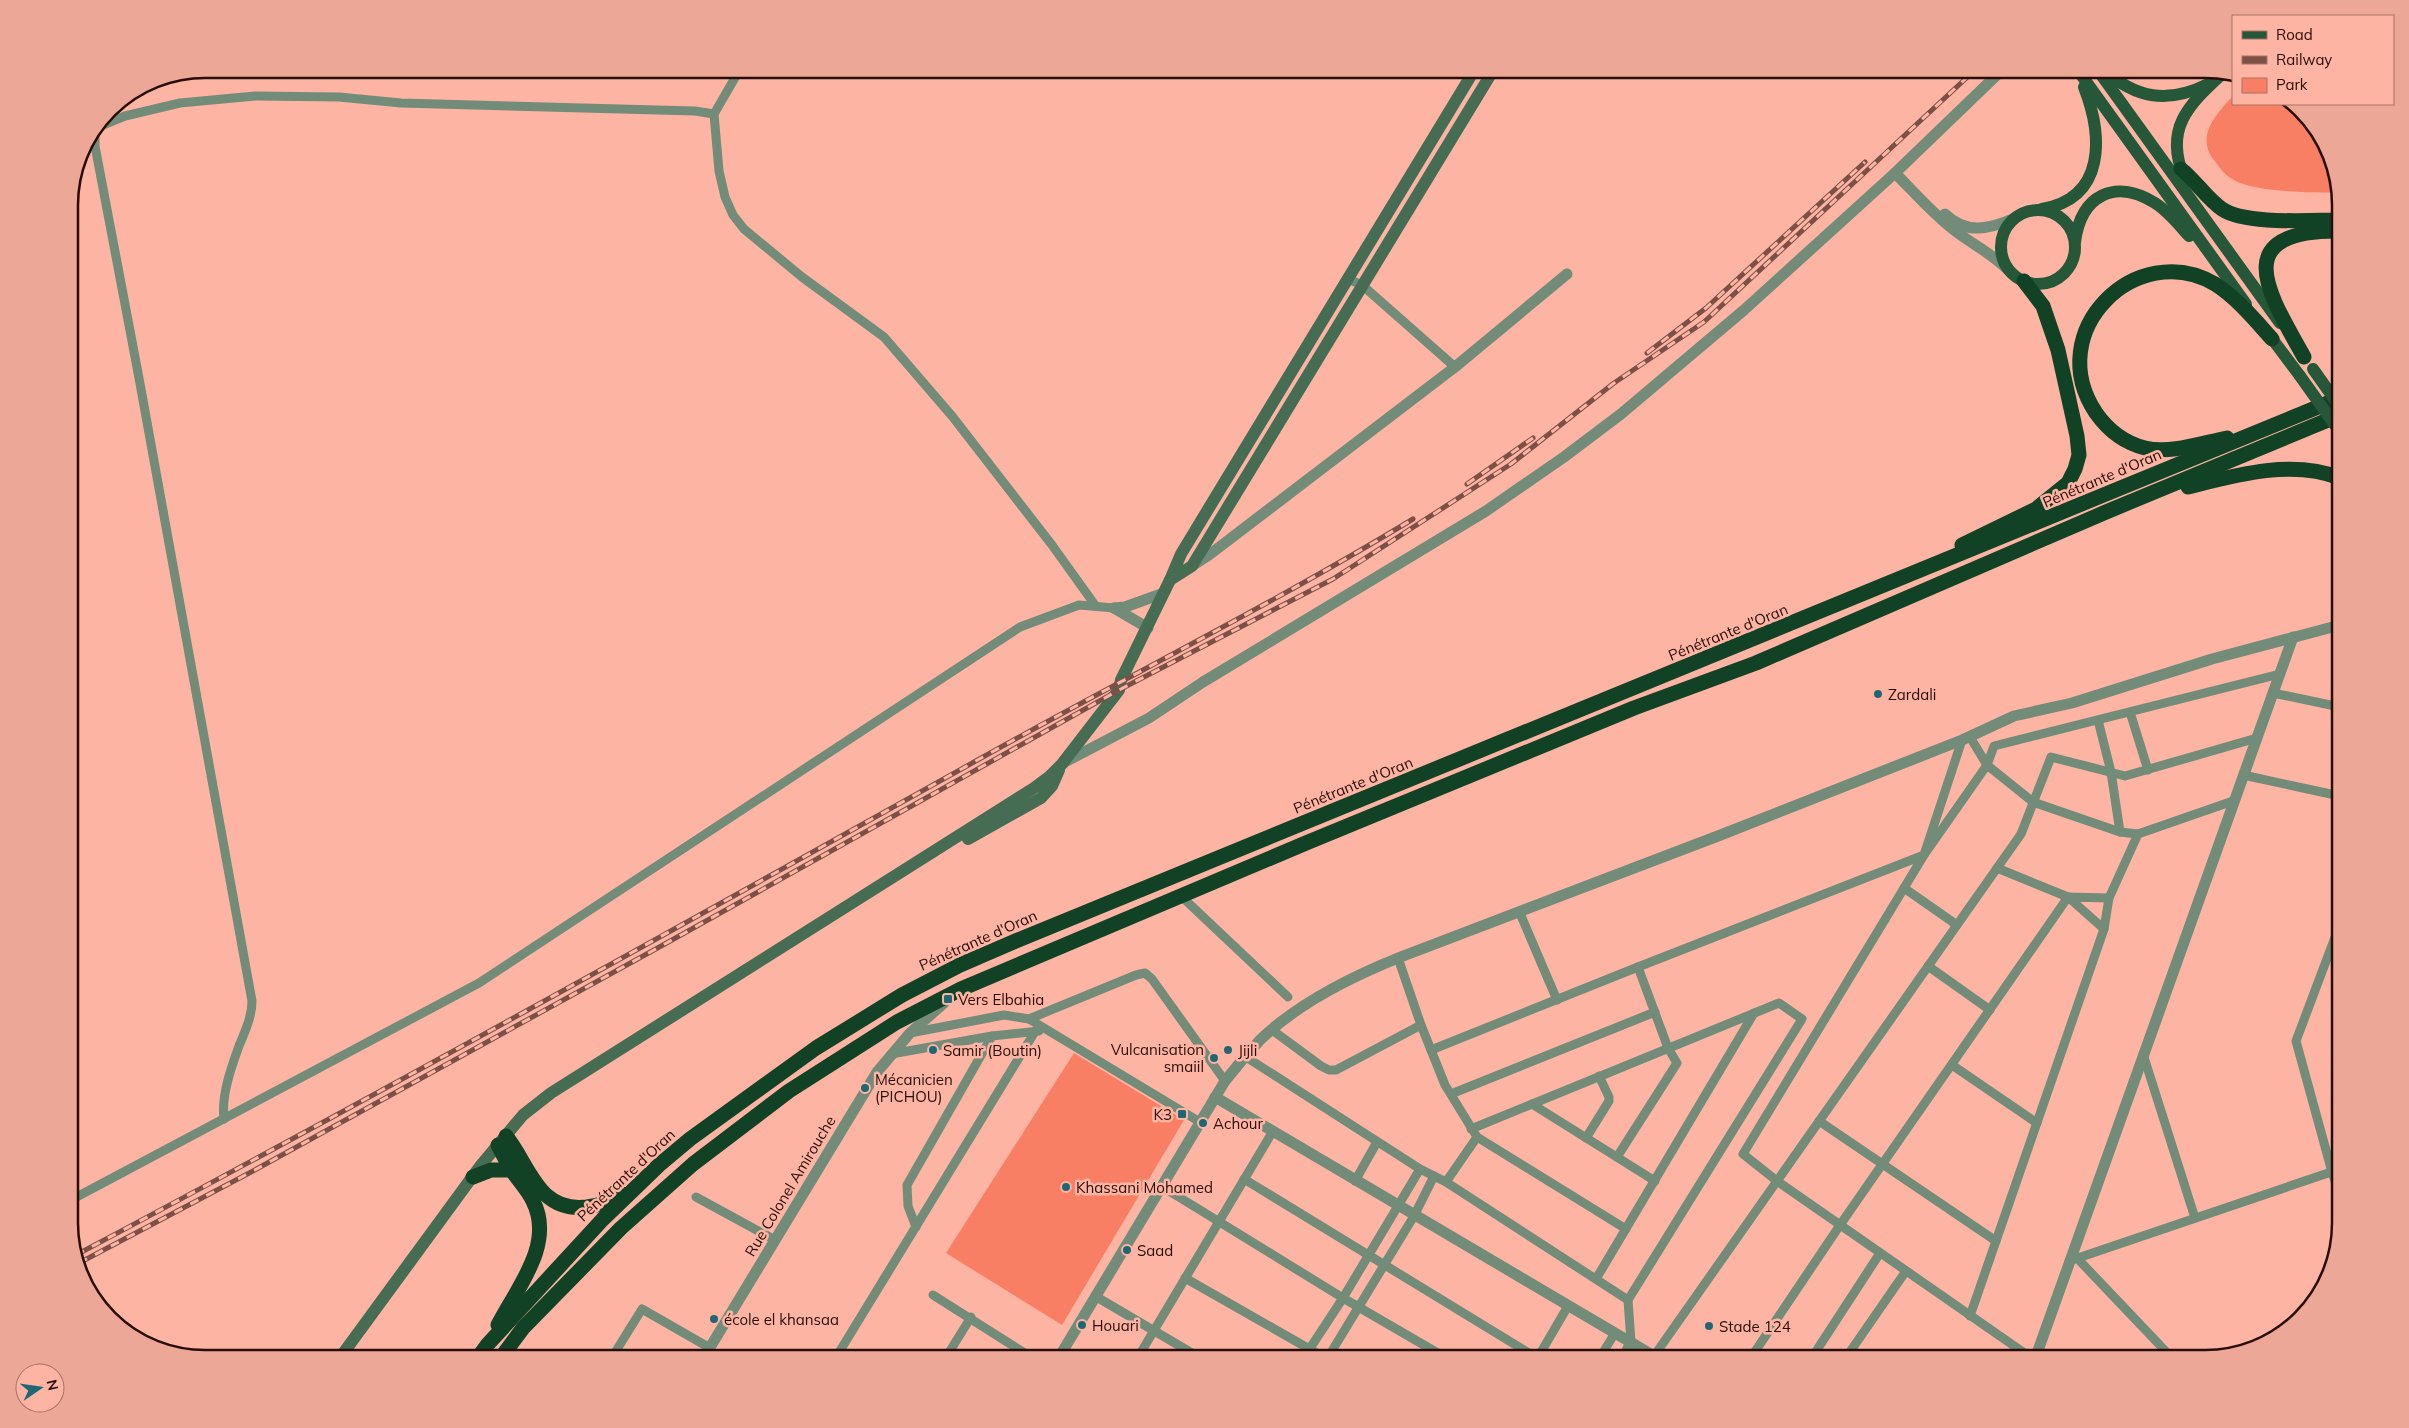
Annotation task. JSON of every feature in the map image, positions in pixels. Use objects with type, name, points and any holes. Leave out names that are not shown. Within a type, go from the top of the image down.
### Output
[{"type":"highway","points":[[2181,169],[2195,180],[2214,203],[2235,215],[2262,219],[2331,220]]},
{"type":"highway","points":[[2309,363],[2268,290],[2266,268],[2268,257],[2274,248],[2291,236],[2331,232]]},
{"type":"highway","points":[[2272,339],[2232,298],[2206,280],[2180,273],[2144,278],[2114,293],[2091,318],[2080,351],[2079,368],[2082,385],[2095,412],[2113,432],[2145,448],[2161,449],[2229,438],[2321,407]]},
{"type":"highway","points":[[1851,600],[2036,509],[2068,483],[2075,470],[2079,455],[2077,436],[2058,350],[2043,306],[2024,281]]},
{"type":"highway","name":"Pénétrante d'Oran","points":[[484,1350],[603,1219],[659,1165],[753,1092],[816,1048],[902,995],[960,965],[2331,402]]},
{"type":"highway","points":[[507,1350],[523,1328],[621,1228],[693,1164],[789,1091],[851,1050],[897,1022],[961,989],[1634,708],[1756,663],[2131,502],[2331,419]]},
{"type":"highway","points":[[2131,502],[2223,478],[2265,472],[2311,471],[2331,476]]},
{"type":"highway","points":[[502,1141],[520,1160],[550,1200],[567,1207],[584,1207],[608,1202],[620,1196],[659,1165]]},
{"type":"highway","points":[[488,1344],[531,1264],[539,1242],[539,1216],[535,1203],[512,1170],[502,1141]]},
{"type":"highway","points":[[472,1177],[492,1170],[512,1170]]},
{"type":"main road","points":[[346,1350],[472,1177],[524,1115],[551,1093],[882,884],[1016,813],[1041,798],[1052,786],[1062,764],[1119,690],[1121,680],[1148,628],[1181,554],[1470,78]]},
{"type":"main road","points":[[1170,580],[1192,566],[1488,78]]},
{"type":"main road","points":[[2081,78],[2092,109],[2096,149],[2088,180],[2068,201],[2055,207],[2025,212],[2014,218],[2008,225],[2001,243],[2004,262],[2010,271],[2024,281],[2041,284],[2052,281],[2062,275],[2069,266],[2073,256],[2081,216],[2090,204],[2101,196],[2130,192],[2158,204],[2223,272]]},
{"type":"main road","points":[[2084,78],[2331,420]]},
{"type":"main road","points":[[2104,78],[2331,394]]},
{"type":"main road","points":[[2115,78],[2126,86],[2156,96],[2184,94],[2216,79]]},
{"type":"main road","points":[[2199,211],[2181,169],[2175,142],[2179,128],[2190,109],[2217,79]]},
{"type":"main road","points":[[2153,146],[2181,169]]},
{"type":"main road","points":[[2036,210],[2054,214],[2062,220],[2068,227],[2074,244]]},
{"type":"street","points":[[735,78],[714,114],[719,171],[725,197],[733,215],[744,229],[802,277],[884,337],[952,416],[1052,545],[1095,605]]},
{"type":"street","points":[[1062,764],[1149,718],[1212,677],[1486,511],[1564,457],[1621,414],[1684,362],[1898,171],[1994,78]]},
{"type":"street","points":[[107,123],[125,116],[180,103],[255,96],[339,98],[410,104],[695,111],[714,114]]},
{"type":"street","points":[[95,141],[252,1001],[251,1017],[238,1049],[228,1084],[224,1102],[224,1119]]},
{"type":"street","points":[[1898,171],[1948,217],[1959,223],[1969,227],[1985,229],[2014,218]]},
{"type":"street","points":[[1898,171],[1948,225],[1964,238],[1992,254],[2010,271]]},
{"type":"street","points":[[1192,566],[1209,556],[1455,367],[1567,274]]},
{"type":"street","points":[[1348,279],[1362,284],[1455,367]]},
{"type":"street","points":[[78,1196],[480,983],[1020,627],[1078,605],[1125,607],[1164,593]]},
{"type":"street","points":[[1114,608],[1148,628]]},
{"type":"street","points":[[1063,1350],[1225,1081],[1272,1030],[1338,986],[1398,958],[1966,739],[2014,716],[2072,704],[2212,659],[2331,627]]},
{"type":"street","points":[[2038,1350],[2073,1260],[2143,1054],[2293,637]]},
{"type":"street","points":[[2021,1350],[1776,1181],[1743,1154],[1924,855],[1986,765],[1994,746],[2280,674]]},
{"type":"street","points":[[2273,693],[2331,705]]},
{"type":"street","points":[[2130,712],[2148,770]]},
{"type":"street","points":[[2098,720],[2111,772],[2120,832]]},
{"type":"street","points":[[1662,1350],[1776,1181],[2021,834],[2051,757],[2125,776],[2257,738]]},
{"type":"street","points":[[1966,739],[1986,765],[2033,802],[2120,832],[2138,834],[2233,801]]},
{"type":"street","points":[[1431,1050],[1924,855],[1966,739]]},
{"type":"street","points":[[2243,775],[2332,794]]},
{"type":"street","points":[[1970,1316],[2104,929],[2109,898],[2138,834]]},
{"type":"street","points":[[1997,868],[2068,897],[2104,929]]},
{"type":"street","points":[[1904,888],[1957,925]]},
{"type":"street","points":[[1181,896],[1288,997]]},
{"type":"street","points":[[2068,897],[2109,898]]},
{"type":"street","points":[[1756,1350],[1882,1164],[2068,897]]},
{"type":"street","points":[[1519,912],[1557,1000]]},
{"type":"street","points":[[2332,946],[2296,1041],[2332,1158]]},
{"type":"street","points":[[1398,958],[1431,1050],[1451,1094],[1477,1137],[1626,1229]]},
{"type":"street","points":[[1928,966],[1990,1010]]},
{"type":"street","points":[[1617,1158],[1677,1063],[1668,1048],[1638,967]]},
{"type":"street","points":[[1029,1019],[1145,973],[1152,979],[1225,1081]]},
{"type":"street","name":"Rue Colonel Amirouche","points":[[710,1348],[877,1072],[910,1033],[961,989]]},
{"type":"street","points":[[1472,1128],[1779,1003],[1802,1019],[1628,1300],[1631,1342],[1627,1350]]},
{"type":"street","points":[[940,1006],[938,1022],[946,1026]]},
{"type":"street","points":[[1451,1094],[1655,1012]]},
{"type":"street","points":[[1596,1279],[1754,1013]]},
{"type":"street","points":[[910,1033],[1004,1015],[1029,1019],[1200,1122]]},
{"type":"street","points":[[1272,1030],[1321,1066],[1328,1070],[1336,1070],[1421,1025]]},
{"type":"street","points":[[891,1054],[1036,1030],[1053,1033]]},
{"type":"street","points":[[841,1350],[1036,1030]]},
{"type":"street","points":[[916,1227],[908,1206],[907,1185],[992,1036]]},
{"type":"street","points":[[2143,1054],[2195,1218]]},
{"type":"street","points":[[1246,1057],[1420,1169],[1446,1182],[1628,1300]]},
{"type":"street","points":[[1952,1065],[2037,1123]]},
{"type":"street","points":[[1586,1138],[1609,1101],[1609,1096],[1599,1076]]},
{"type":"street","points":[[1215,1097],[1644,1350]]},
{"type":"street","points":[[1532,1104],[1654,1181]]},
{"type":"street","points":[[1819,1121],[1996,1241]]},
{"type":"street","points":[[1142,1350],[1273,1131]]},
{"type":"street","points":[[1446,1182],[1477,1137]]},
{"type":"street","points":[[1355,1181],[1378,1142]]},
{"type":"street","points":[[1185,1278],[1309,1349],[1343,1298],[1420,1169]]},
{"type":"street","points":[[2073,1260],[2332,1172]]},
{"type":"street","points":[[1332,1350],[1414,1216],[1434,1176]]},
{"type":"street","points":[[1244,1179],[1523,1350]]},
{"type":"street","points":[[1161,1186],[1343,1298],[1433,1350]]},
{"type":"street","points":[[696,1197],[775,1240]]},
{"type":"street","points":[[1818,1350],[1880,1253]]},
{"type":"street","points":[[2073,1260],[2164,1350]]},
{"type":"street","points":[[1851,1350],[1906,1271]]},
{"type":"street","points":[[933,1295],[971,1317],[1019,1350]]},
{"type":"street","points":[[1096,1296],[1187,1350]]},
{"type":"street","points":[[1542,1350],[1568,1306]]},
{"type":"street","points":[[617,1350],[642,1309],[710,1348]]},
{"type":"street","points":[[951,1350],[971,1317]]},
{"type":"street","points":[[1605,1350],[1615,1333]]},
{"type":"green space","points":[[2232,97],[2232,105],[2283,105],[2300,121],[2318,148],[2325,164],[2331,193],[2265,189],[2238,182],[2227,175],[2213,159],[2208,150],[2207,142],[2210,126],[2220,110]]},
{"type":"green space","name":"Khassani Mohamed","points":[[1074,1053],[1184,1120],[1062,1325],[946,1253]]},
{"type":"railway","points":[[83,1261],[253,1171],[663,945],[1119,690],[1333,579],[1511,464],[1614,383],[1704,322],[1966,78]]},
{"type":"railway","points":[[1647,353],[1706,308],[1865,162]]},
{"type":"railway","points":[[1467,484],[1533,438]]},
{"type":"railway","points":[[81,1252],[531,1008],[1037,727],[1307,581],[1413,519]]},
{"type":"place","name":"Zardali","points":[[1878,694]]},
{"type":"place","name":"Vers Elbahia","points":[[948,999]]},
{"type":"place","name":"Samir (Boutin)","points":[[933,1050]]},
{"type":"place","name":"Jijli","points":[[1228,1050]]},
{"type":"place","name":"Vulcanisation smaiil","points":[[1214,1058]]},
{"type":"place","name":"Mécanicien (PICHOU)","points":[[865,1088]]},
{"type":"place","name":"K3","points":[[1182,1114]]},
{"type":"place","name":"Achour","points":[[1203,1123]]},
{"type":"place","name":"Khassani Mohamed","points":[[1066,1187]]},
{"type":"place","name":"Saad","points":[[1127,1250]]},
{"type":"place","name":"école el khansaa","points":[[714,1319]]},
{"type":"place","name":"Houari","points":[[1082,1325]]},
{"type":"place","name":"Stade 124","points":[[1709,1326]]}]
